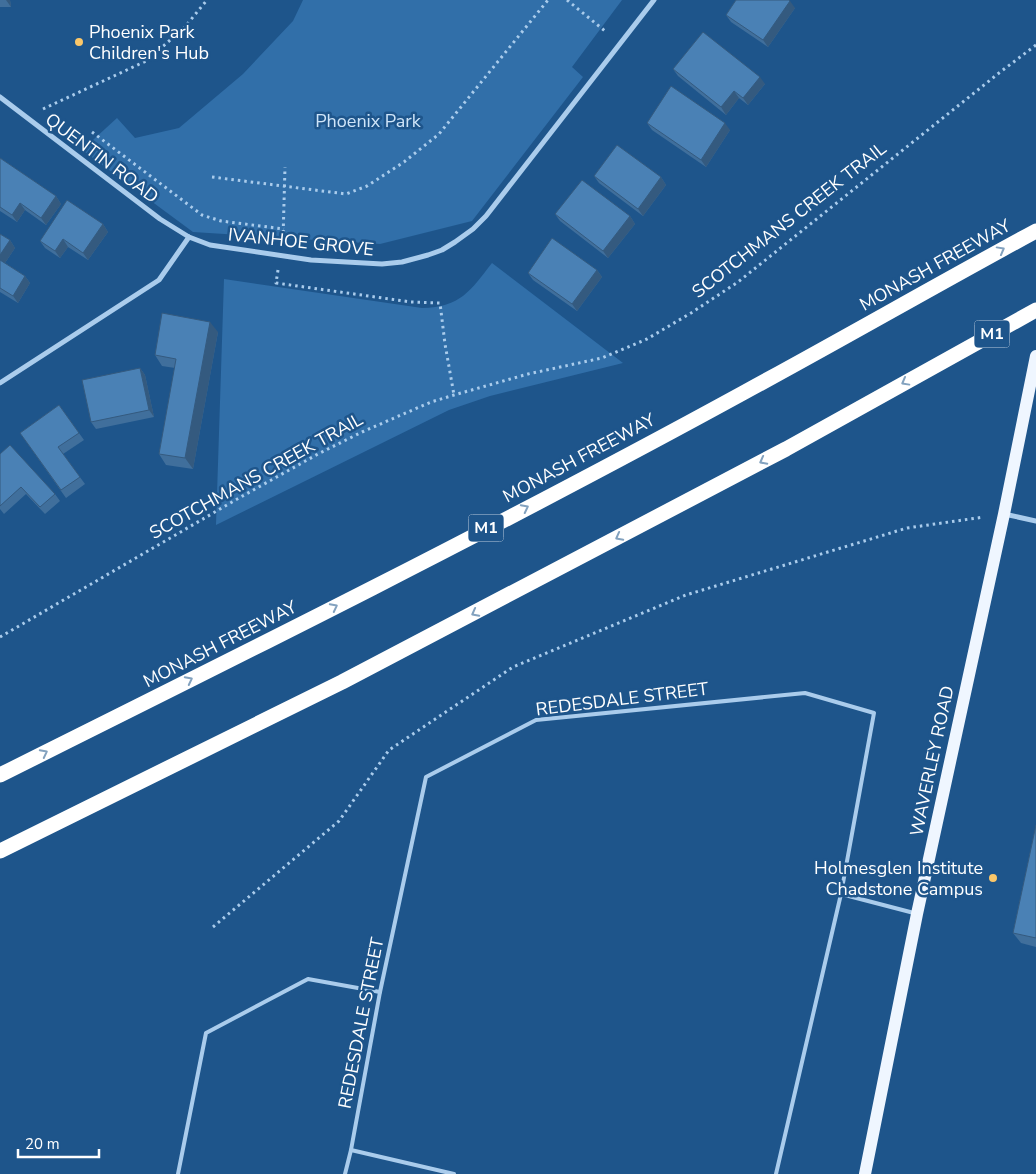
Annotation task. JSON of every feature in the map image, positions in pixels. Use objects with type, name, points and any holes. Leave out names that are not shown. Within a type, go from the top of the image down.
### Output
[{"type":"highway","name":"MONASH FREEWAY","points":[[0,775],[569,486],[742,394],[1036,231]]},
{"type":"highway","name":"M1","points":[[0,850],[342,682],[778,453],[1036,310]]},
{"type":"main road","name":"WAVERLEY ROAD","points":[[865,1174],[917,914],[1004,514],[1036,356]]},
{"type":"street","name":"IVANHOE GROVE","points":[[188,237],[210,245],[232,249],[357,264],[402,262],[442,250],[473,229],[486,216],[654,0]]},
{"type":"street","name":"QUENTIN ROAD","points":[[0,97],[160,219],[188,237]]},
{"type":"street","points":[[0,383],[159,280],[188,237]]},
{"type":"street","points":[[1004,514],[1036,521]]},
{"type":"lane","name":"REDESDALE STREET","points":[[345,1174],[380,992],[426,777],[536,720],[805,693],[874,713],[841,894]]},
{"type":"lane","points":[[776,1174],[841,894],[917,914]]},
{"type":"lane","points":[[178,1174],[206,1033],[308,979],[380,992]]},
{"type":"lane","points":[[351,1150],[454,1174]]},
{"type":"path","points":[[26,117],[146,61],[184,28],[207,0]]},
{"type":"path","points":[[212,177],[346,194],[368,186],[404,162],[439,134],[548,0]]},
{"type":"path","points":[[567,0],[606,31]]},
{"type":"path","name":"SCOTCHMANS CREEK TRAIL","points":[[0,637],[239,498],[362,432],[432,402],[528,374],[602,358],[646,340],[738,282],[1036,45]]},
{"type":"path","points":[[92,132],[202,215],[221,221],[284,229]]},
{"type":"path","points":[[282,241],[284,229],[285,168]]},
{"type":"path","points":[[278,270],[276,282],[411,302],[440,303],[454,395]]},
{"type":"path","points":[[214,928],[339,821],[389,750],[513,667],[686,595],[907,528],[1004,514]]},
{"type":"green space","name":"Phoenix Park","points":[[303,0],[622,0],[572,67],[583,77],[472,221],[380,244],[193,232],[82,150],[117,118],[135,138],[179,128],[243,74],[293,21]]},
{"type":"green space","points":[[492,263],[623,363],[490,396],[449,410],[216,525],[224,279],[422,308],[446,304],[463,296]]},
{"type":"building","points":[[736,0],[790,1],[763,40],[726,15]]},
{"type":"building","points":[[703,32],[760,77],[743,98],[734,91],[721,107],[673,69]]},
{"type":"building","points":[[671,86],[725,123],[701,160],[647,123]]},
{"type":"building","points":[[617,145],[661,177],[638,209],[594,176]]},
{"type":"building","points":[[0,158],[56,196],[41,218],[20,203],[12,215],[0,207]]},
{"type":"building","points":[[582,180],[630,216],[603,251],[555,214]]},
{"type":"building","points":[[67,200],[103,224],[83,253],[63,239],[55,251],[40,241]]},
{"type":"building","points":[[0,234],[10,240],[0,255]]},
{"type":"building","points":[[552,238],[597,270],[572,304],[528,273]]},
{"type":"building","points":[[0,260],[25,276],[13,296],[0,288]]},
{"type":"building","points":[[162,313],[210,322],[185,458],[159,454],[176,359],[155,355]]},
{"type":"building","points":[[140,368],[149,410],[91,422],[82,380]]},
{"type":"building","points":[[59,405],[79,433],[58,447],[80,477],[61,490],[20,433]]},
{"type":"building","points":[[10,445],[55,494],[40,507],[21,487],[0,506],[0,454]]},
{"type":"building","points":[[1036,825],[1036,938],[1013,933]]},
{"type":"place","name":"Phoenix Park Children's Hub","points":[[79,42]]},
{"type":"place","name":"Holmesglen Institute Chadstone Campus","points":[[993,878]]}]
